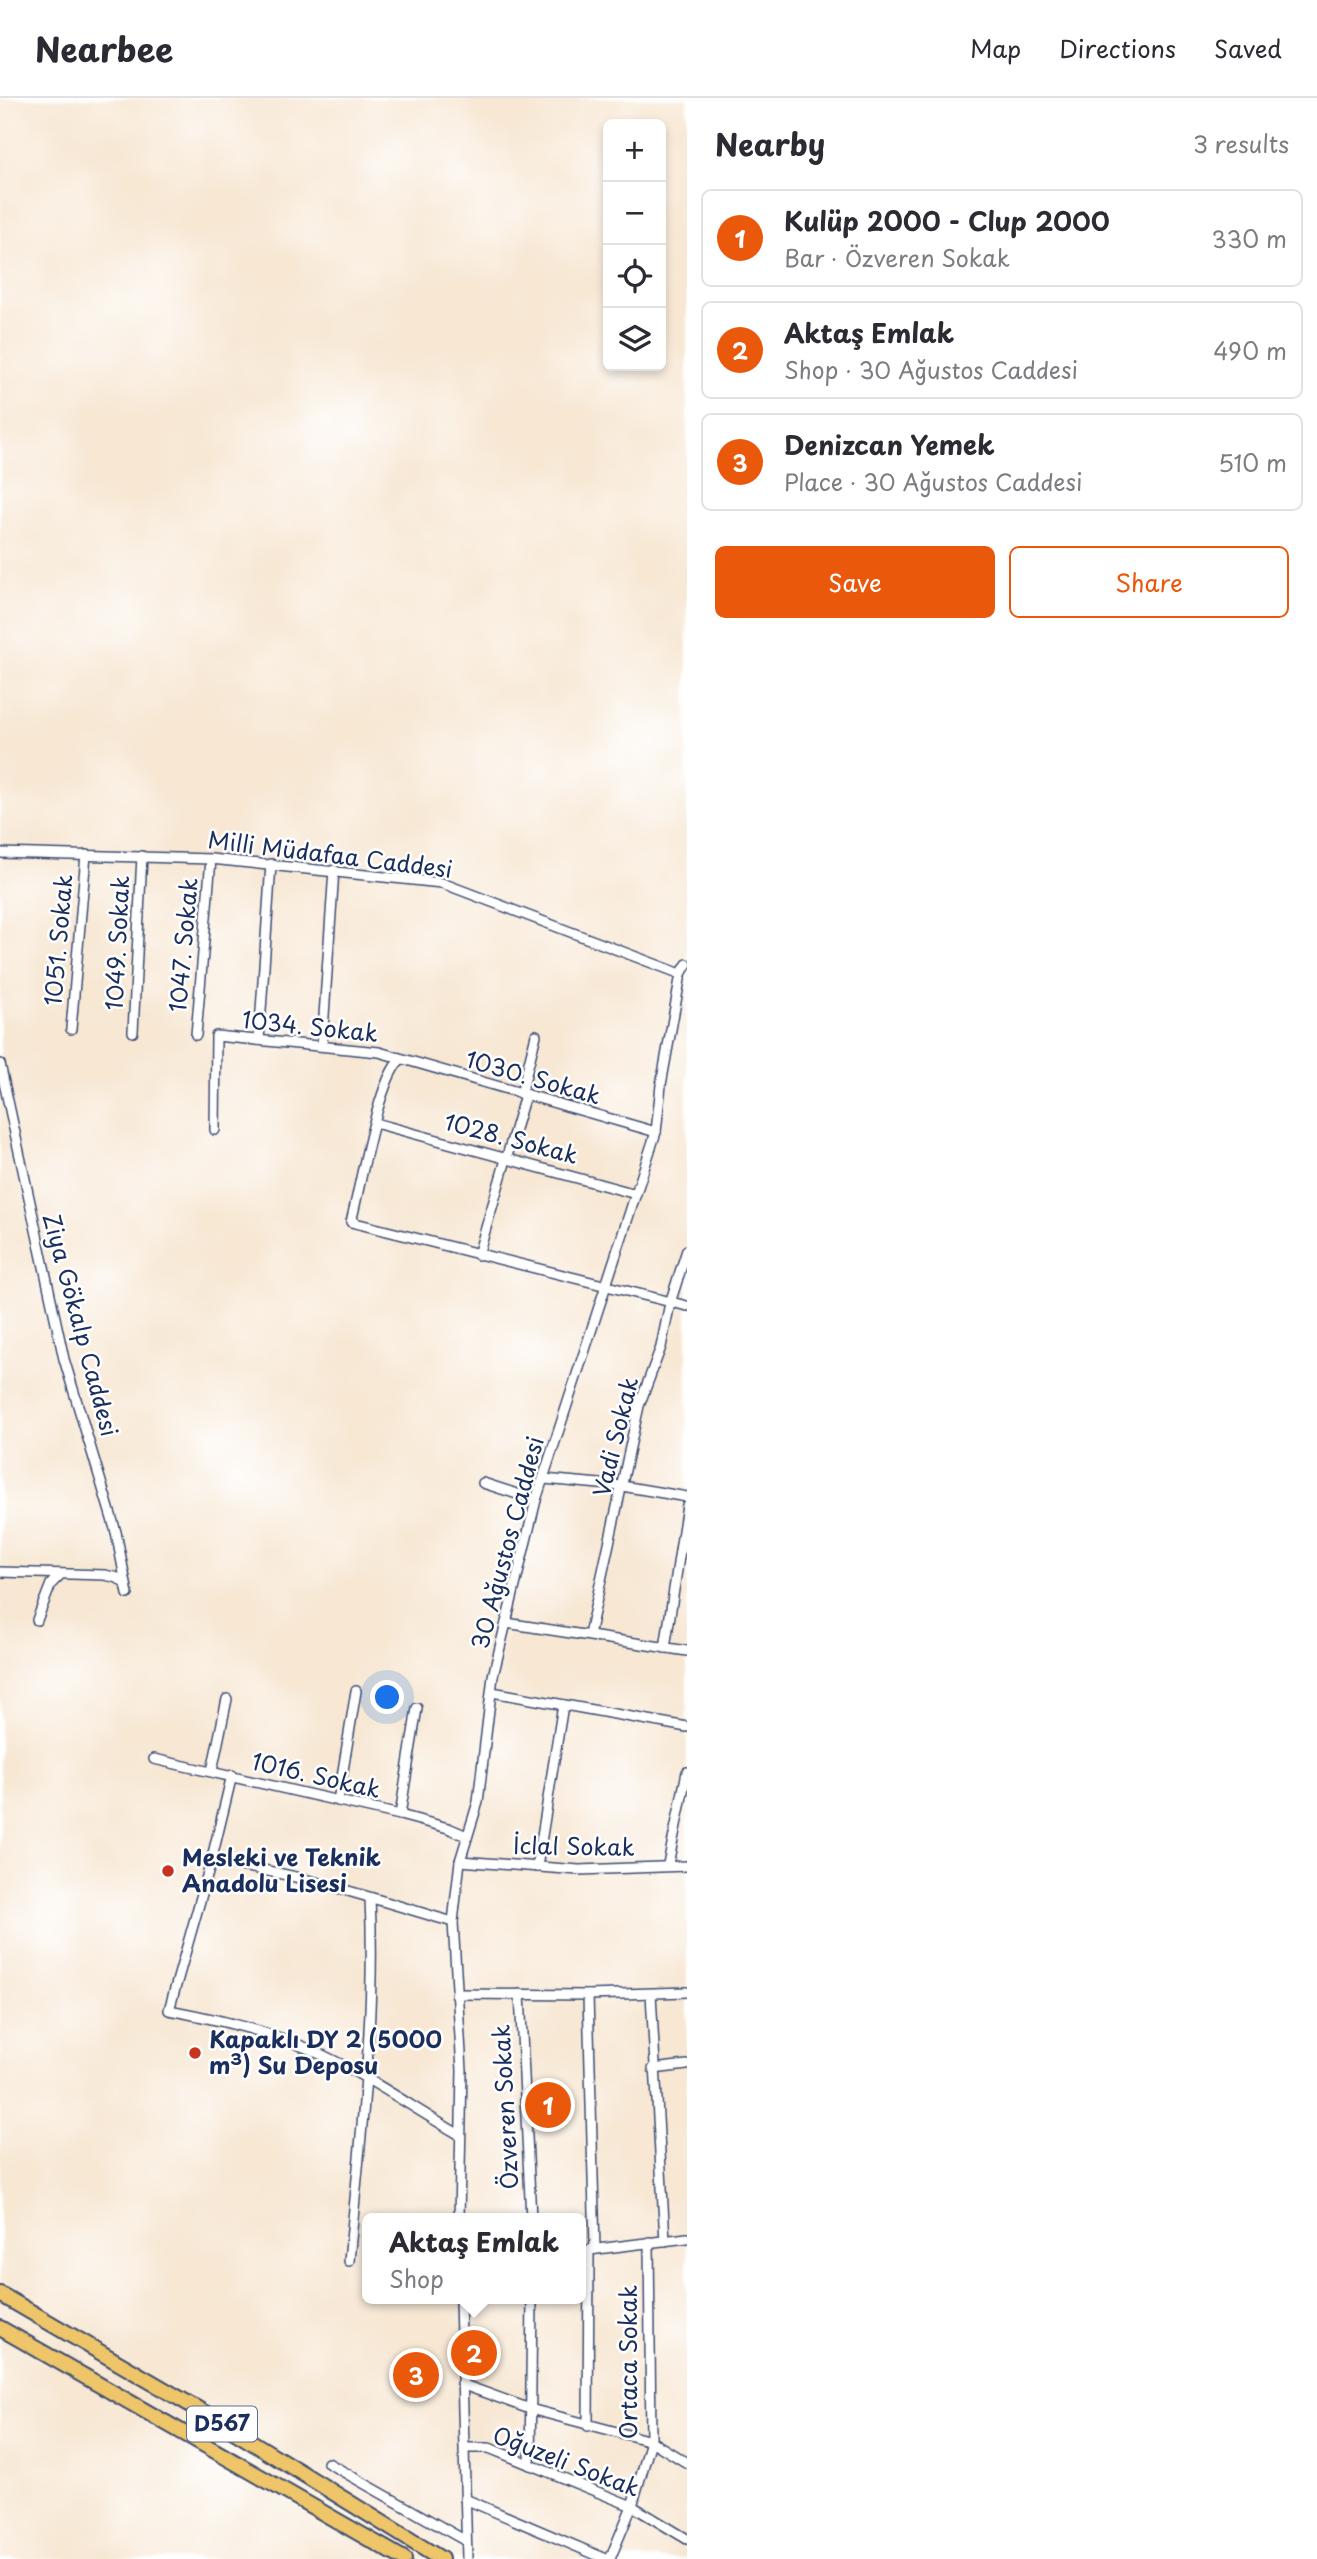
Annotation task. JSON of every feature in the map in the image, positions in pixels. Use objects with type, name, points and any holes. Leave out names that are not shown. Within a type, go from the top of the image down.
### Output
[{"type":"highway","name":"D567","points":[[0,2294],[203,2412],[441,2559]]},
{"type":"highway","name":"D567","points":[[0,2328],[404,2559]]},
{"type":"street","name":"Milli Müdafaa Caddesi","points":[[0,853],[211,859],[442,883],[680,978]]},
{"type":"street","name":"1051. Sokak","points":[[71,1029],[86,855]]},
{"type":"street","name":"1049. Sokak","points":[[132,1032],[142,856]]},
{"type":"street","name":"1047. Sokak","points":[[196,1035],[211,859]]},
{"type":"street","points":[[259,1040],[271,864]]},
{"type":"street","points":[[322,1045],[334,870]]},
{"type":"street","points":[[687,964],[680,978],[687,995]]},
{"type":"street","name":"30 Ağustos Caddesi","points":[[459,2213],[462,2070],[453,1922],[460,1861],[478,1802],[492,1692],[536,1500],[656,1132],[661,1085],[680,978]]},
{"type":"street","points":[[478,1255],[508,1157],[536,1035]]},
{"type":"street","name":"1034. Sokak","points":[[215,1130],[216,1036],[379,1052],[400,1060]]},
{"type":"street","points":[[400,1060],[393,1066],[382,1092],[351,1222],[687,1306]]},
{"type":"street","name":"1030. Sokak","points":[[400,1060],[656,1132]]},
{"type":"street","name":"Ziya Gökalp Caddesi","points":[[0,1064],[62,1351],[116,1532],[128,1594]]},
{"type":"street","name":"1028. Sokak","points":[[375,1123],[508,1157],[636,1194]]},
{"type":"street","name":"Vadi Sokak","points":[[589,1635],[639,1406],[661,1347],[670,1303],[687,1250]]},
{"type":"street","points":[[544,1479],[622,1486],[687,1497]]},
{"type":"street","points":[[483,1483],[536,1500]]},
{"type":"street","points":[[665,1648],[687,1505]]},
{"type":"street","points":[[0,1572],[105,1576],[118,1578],[125,1584]]},
{"type":"street","points":[[37,1620],[51,1584],[59,1576]]},
{"type":"street","points":[[506,1623],[687,1651]]},
{"type":"street","points":[[338,1801],[356,1691]]},
{"type":"street","points":[[492,1692],[687,1727]]},
{"type":"street","points":[[212,1771],[227,1699]]},
{"type":"street","points":[[537,1867],[564,1705]]},
{"type":"street","points":[[400,1815],[417,1708]]},
{"type":"street","name":"1016. Sokak","points":[[154,1759],[400,1815],[467,1836]]},
{"type":"street","points":[[668,1864],[687,1772]]},
{"type":"street","points":[[232,1775],[211,1862],[169,2010],[295,2043],[364,2078],[460,2135]]},
{"type":"street","name":"İclal Sokak","points":[[460,1861],[579,1870],[668,1864],[687,1866]]},
{"type":"street","points":[[211,1862],[256,1867],[453,1922]]},
{"type":"street","points":[[348,2261],[362,2148],[372,1940],[370,1898]]},
{"type":"street","points":[[456,1994],[588,1996],[687,1992]]},
{"type":"street","name":"Özveren Sokak","points":[[520,1994],[531,2213]]},
{"type":"street","points":[[651,1994],[653,2069],[665,2241]]},
{"type":"street","points":[[588,1996],[588,2426]]},
{"type":"street","points":[[653,2069],[687,2065]]},
{"type":"street","points":[[588,2250],[687,2238]]},
{"type":"street","name":"Ortaca Sokak","points":[[608,2559],[632,2506],[651,2441],[649,2242]]},
{"type":"street","points":[[460,2304],[467,2559]]},
{"type":"street","points":[[530,2465],[532,2304]]},
{"type":"street","points":[[461,2384],[530,2409],[651,2441],[687,2463]]},
{"type":"street","name":"Oğuzeli Sokak","points":[[465,2448],[489,2448],[632,2506],[687,2539]]},
{"type":"street","points":[[328,2463],[466,2541]]},
{"type":"street","points":[[465,2499],[608,2559]]},
{"type":"place","name":"Mesleki ve Teknik Anadolu Lisesi","points":[[168,1871]]},
{"type":"place","name":"Kapaklı DY 2 (5000 m³) Su Deposu","points":[[195,2053]]},
{"type":"place","name":"Kulüp 2000 - Clup 2000","points":[[548,2105]]},
{"type":"place","name":"Aktaş Emlak","points":[[474,2353]]},
{"type":"place","name":"Denizcan Yemek","points":[[416,2375]]}]
